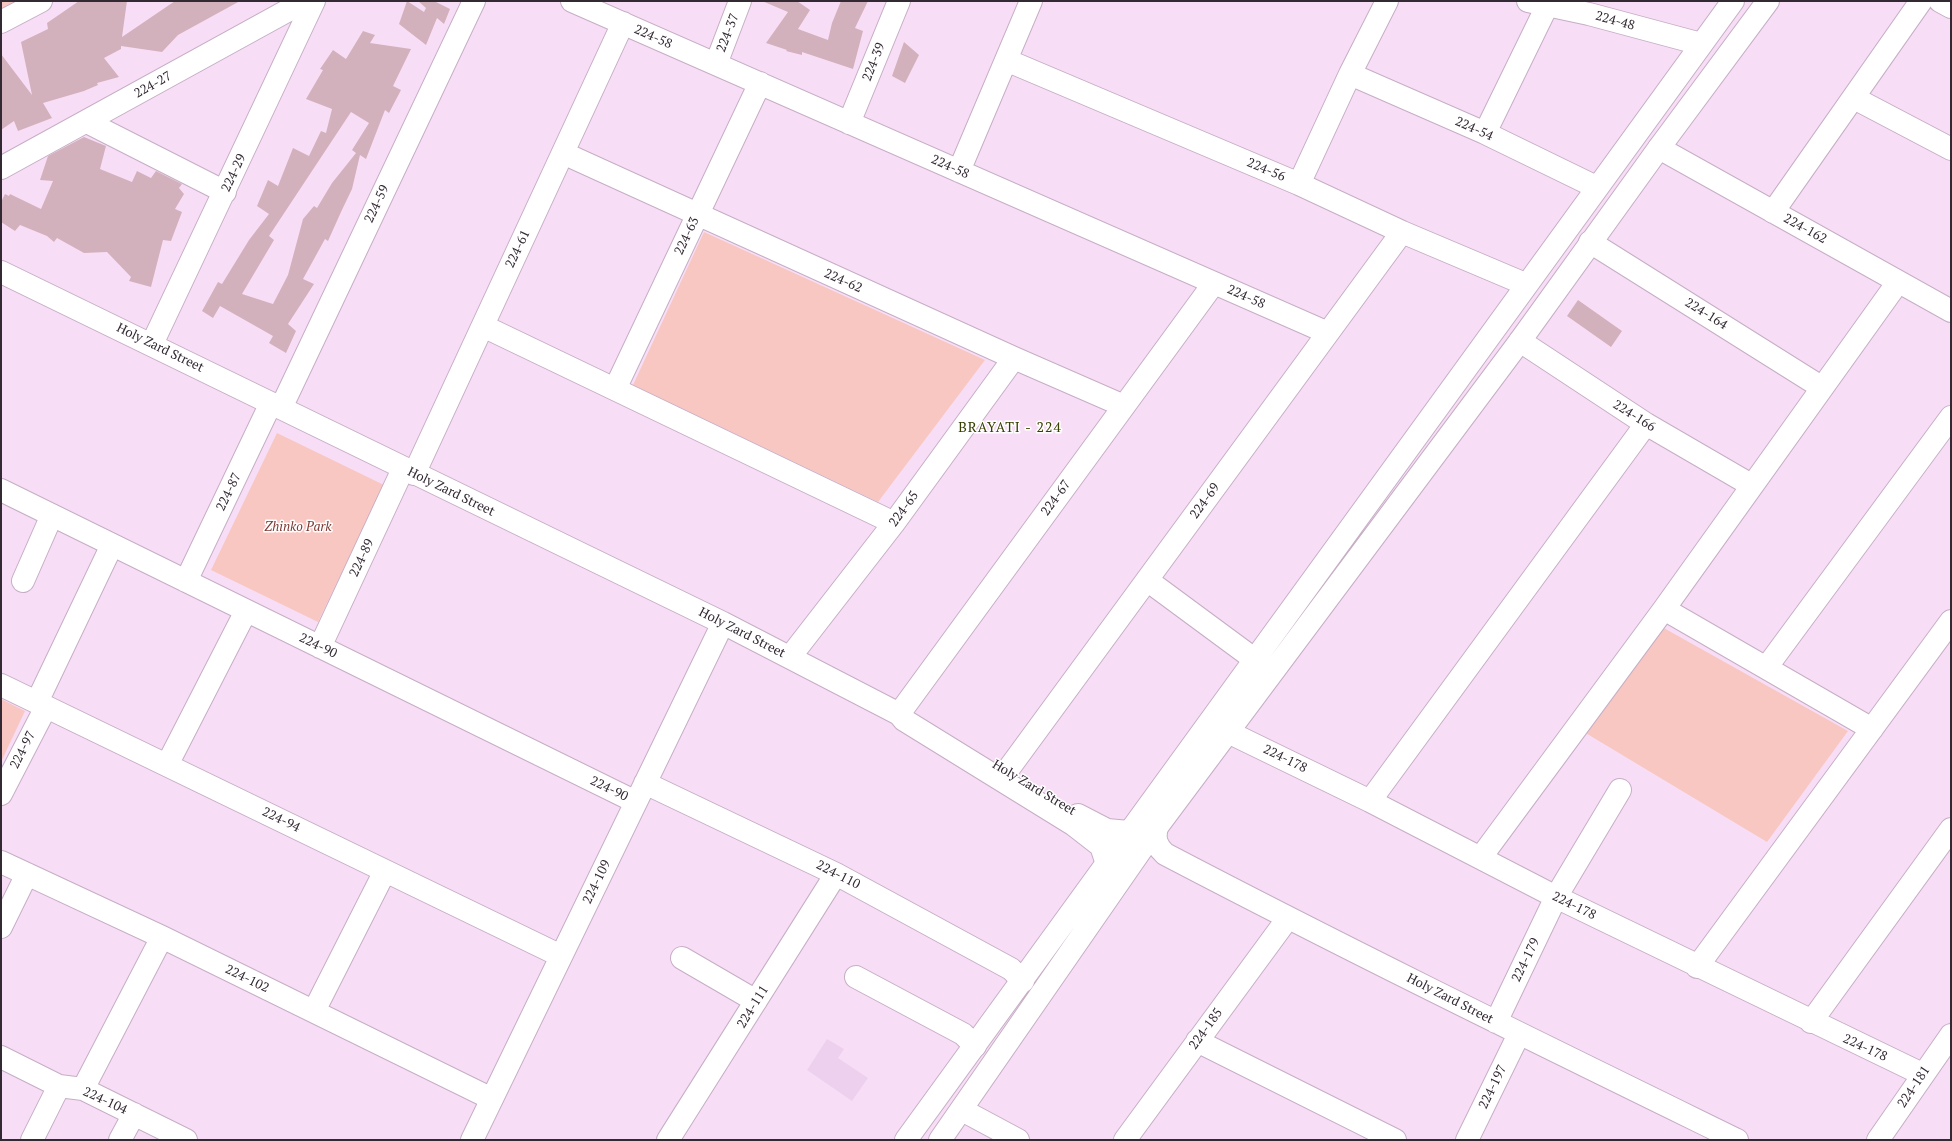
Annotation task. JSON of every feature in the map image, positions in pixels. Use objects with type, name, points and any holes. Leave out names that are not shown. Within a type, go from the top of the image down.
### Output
[{"type":"street","points":[[1,22],[41,1]]},
{"type":"street","name":"224-27","points":[[1,168],[305,1]]},
{"type":"street","name":"224-29","points":[[152,344],[314,1]]},
{"type":"street","name":"224-59","points":[[276,405],[474,1]]},
{"type":"street","name":"224-58","points":[[572,1],[1328,333]]},
{"type":"street","name":"224-37","points":[[716,64],[740,1]]},
{"type":"street","name":"224-39","points":[[849,123],[899,1]]},
{"type":"street","points":[[959,171],[1031,1]]},
{"type":"street","points":[[1298,184],[1350,74],[1387,1]]},
{"type":"street","points":[[906,1140],[1526,284],[1733,1]]},
{"type":"street","points":[[940,1140],[1157,827],[1520,341],[1590,242],[1768,1]]},
{"type":"street","points":[[1773,212],[1921,1]]},
{"type":"street","points":[[1940,1],[1951,7]]},
{"type":"street","points":[[1485,133],[1537,3]]},
{"type":"street","name":"224-48","points":[[1537,3],[1591,8],[1701,44]]},
{"type":"street","name":"224-61","points":[[408,471],[482,326],[623,24]]},
{"type":"street","name":"224-56","points":[[1006,60],[1298,184],[1402,232],[1526,284]]},
{"type":"street","name":"224-54","points":[[1350,74],[1485,133],[1596,188]]},
{"type":"street","name":"224-63","points":[[615,389],[760,83]]},
{"type":"street","points":[[1854,98],[1951,149]]},
{"type":"street","points":[[87,122],[225,192]]},
{"type":"street","name":"224-162","points":[[1659,148],[1951,311]]},
{"type":"street","name":"224-62","points":[[563,153],[1014,358],[1124,406]]},
{"type":"street","name":"224-69","points":[[1008,771],[1402,232]]},
{"type":"street","name":"224-164","points":[[1590,242],[1821,387]]},
{"type":"street","name":"Holy Zard Street","points":[[1,272],[152,344],[408,471],[723,623],[899,714],[904,720],[1074,825],[1101,846],[1107,864]]},
{"type":"street","points":[[1480,857],[1664,609],[1821,387],[1898,282]]},
{"type":"street","name":"224-67","points":[[899,714],[1214,283]]},
{"type":"street","points":[[482,326],[894,523]]},
{"type":"street","name":"224-166","points":[[1520,341],[1646,424],[1751,485]]},
{"type":"street","name":"224-65","points":[[790,657],[894,523],[1014,358]]},
{"type":"street","name":"224-87","points":[[186,581],[276,405]]},
{"type":"street","points":[[1766,668],[1951,417]]},
{"type":"street","points":[[1370,801],[1646,424]]},
{"type":"street","points":[[1423,426],[1448,437]]},
{"type":"street","name":"224-89","points":[[320,647],[408,471]]},
{"type":"street","name":"224-90","points":[[1,490],[320,647],[640,793]]},
{"type":"street","points":[[23,581],[52,515]]},
{"type":"street","name":"224-97","points":[[1,794],[112,545]]},
{"type":"street","points":[[1147,580],[1254,659]]},
{"type":"street","points":[[1664,609],[1872,729]]},
{"type":"street","points":[[167,765],[246,610]]},
{"type":"street","points":[[1698,967],[1951,621]]},
{"type":"street","name":"224-109","points":[[472,1140],[723,623]]},
{"type":"street","name":"224-94","points":[[1,685],[561,956]]},
{"type":"street","name":"Holy Zard Street","points":[[899,714],[908,714],[1008,771],[1101,828],[1129,832]]},
{"type":"street","name":"224-178","points":[[1228,732],[1370,801],[1556,897],[1698,967],[1922,1074]]},
{"type":"street","name":"224-179","points":[[1496,1022],[1556,897],[1620,790]]},
{"type":"street","name":"224-110","points":[[640,793],[836,874],[1010,969],[1022,981]]},
{"type":"street","points":[[1157,827],[1155,835],[1156,841],[1158,848],[1164,854]]},
{"type":"street","points":[[1811,1022],[1951,829]]},
{"type":"street","points":[[1133,863],[1147,854],[1164,854]]},
{"type":"street","name":"Holy Zard Street","points":[[1164,854],[1496,1022],[1704,1133],[1737,1140]]},
{"type":"street","name":"224-102","points":[[1,862],[162,936],[492,1099]]},
{"type":"street","points":[[314,1011],[385,871]]},
{"type":"street","points":[[1,927],[27,874]]},
{"type":"street","name":"224-111","points":[[668,1140],[836,874]]},
{"type":"street","name":"224-185","points":[[1125,1140],[1288,918]]},
{"type":"street","points":[[83,1089],[162,936]]},
{"type":"street","points":[[682,958],[756,1001]]},
{"type":"street","points":[[856,977],[963,1034],[975,1046]]},
{"type":"street","name":"224-197","points":[[1467,1140],[1519,1034]]},
{"type":"street","name":"224-181","points":[[1878,1140],[1922,1074],[1951,1035]]},
{"type":"street","points":[[1197,1040],[1395,1140]]},
{"type":"street","name":"224-104","points":[[1,1057],[58,1086],[83,1089],[186,1140]]},
{"type":"street","points":[[32,1140],[58,1086]]},
{"type":"street","points":[[962,1110],[1018,1140]]},
{"type":"street","points":[[120,1140],[134,1114]]},
{"type":"shaded area","points":[[827,1039],[844,1049],[838,1058],[868,1078],[852,1101],[807,1070]]},
{"type":"green space","points":[[1,1],[23,1],[1,13]]},
{"type":"green space","points":[[704,232],[985,360],[878,502],[633,385]]},
{"type":"green space","name":"Zhinko Park","points":[[277,433],[384,485],[318,622],[211,570]]},
{"type":"green space","points":[[1662,627],[1848,731],[1767,842],[1584,732]]},
{"type":"green space","points":[[1,699],[25,711],[1,762]]},
{"type":"building","points":[[79,1],[127,1],[122,37],[175,1],[240,1],[178,35],[162,52],[121,46],[121,49],[104,58],[119,77],[97,83],[98,85],[84,91],[43,103],[52,118],[18,131],[14,121],[1,130],[1,54],[32,95],[21,42],[48,29],[47,23]]},
{"type":"building","points":[[407,1],[424,12],[426,8],[418,1],[434,1],[450,9],[444,24],[437,18],[426,45],[399,24]]},
{"type":"building","points":[[762,1],[797,1],[810,10],[798,29],[828,40],[832,23],[841,1],[868,1],[855,28],[863,31],[853,69],[802,52],[802,55],[786,51],[787,50],[766,43],[788,12]]},
{"type":"building","points":[[363,31],[375,35],[370,43],[411,49],[393,86],[401,90],[389,113],[385,110],[366,159],[360,155],[352,189],[328,241],[325,239],[303,279],[314,284],[288,324],[296,331],[286,353],[269,343],[273,336],[220,306],[213,318],[202,311],[218,282],[222,284],[249,240],[269,214],[257,206],[268,180],[278,186],[293,148],[309,156],[321,131],[326,133],[332,109],[306,99],[323,70],[320,69],[333,50],[346,59]],"holes":[[[351,112],[369,123],[352,150],[356,153],[332,183],[317,208],[314,206],[303,219],[288,275],[273,304],[242,294],[274,240],[269,236]]]},
{"type":"building","points":[[904,42],[919,55],[905,83],[892,76]]},
{"type":"building","points":[[84,137],[106,146],[100,169],[132,182],[137,171],[151,178],[156,171],[182,184],[179,188],[184,194],[175,209],[182,212],[171,241],[163,240],[151,287],[129,281],[131,277],[107,252],[84,253],[57,238],[54,242],[47,236],[20,225],[15,231],[1,222],[1,202],[5,194],[9,196],[10,194],[41,209],[53,181],[40,180],[48,156]]},
{"type":"building","points":[[1578,300],[1622,331],[1611,347],[1567,316]]},
{"type":"district","name":"BRAYATI - 224","points":[[1010,428]]}]
